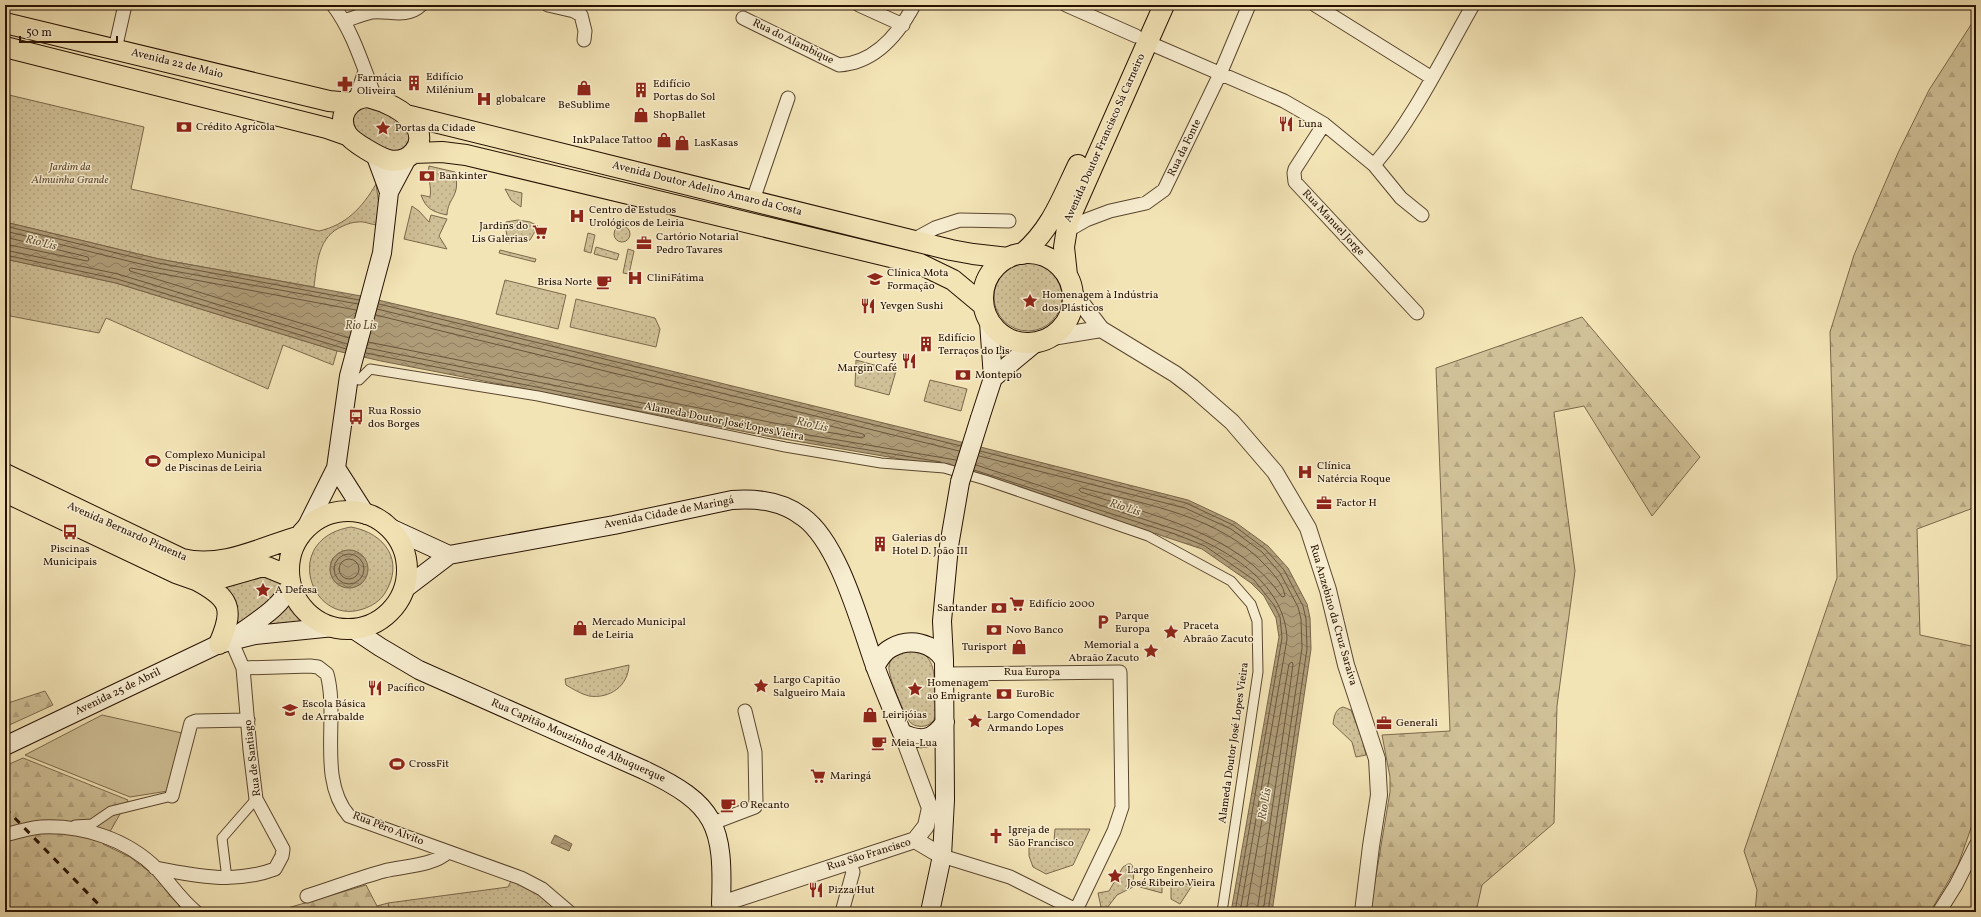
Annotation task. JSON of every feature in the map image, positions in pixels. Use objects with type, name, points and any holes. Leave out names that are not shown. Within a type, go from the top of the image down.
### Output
[{"type":"main road","name":"Avenida Doutor Francisco Sá Carneiro","points":[[1070,284],[1064,247],[1065,232],[1141,39],[1149,5]]},
{"type":"main road","name":"Avenida Doutor Francisco Sá Carneiro","points":[[1015,256],[1036,242],[1053,217],[1141,39],[1164,5]]},
{"type":"main road","name":"Avenida 22 de Maio","points":[[5,23],[329,101],[353,101]]},
{"type":"main road","points":[[5,47],[308,122],[347,135],[375,154],[387,160],[409,156]]},
{"type":"main road","points":[[347,135],[343,120],[345,110],[353,101],[368,98],[376,99],[406,115],[416,126],[419,136],[418,145],[409,156],[389,192],[385,238],[354,375],[336,468],[291,555],[290,581],[297,600],[307,612],[319,622],[344,628],[370,625],[384,617],[396,605],[403,590],[407,573],[405,555],[398,539],[386,526]]},
{"type":"main road","name":"Avenida Doutor Adelino Amaro da Costa","points":[[406,115],[973,254],[1015,256]]},
{"type":"main road","name":"Avenida Doutor Adelino Amaro da Costa","points":[[409,156],[442,152],[466,154],[920,264],[953,280],[986,313]]},
{"type":"main road","points":[[375,154],[389,192]]},
{"type":"main road","points":[[930,912],[942,856],[946,800],[942,621],[949,546],[960,482],[993,378],[984,291],[987,279],[995,268],[1015,256],[1035,254],[1048,258],[1059,265],[1070,284],[1073,305],[1070,318],[1062,329],[1043,340],[993,378]]},
{"type":"main road","points":[[986,313],[998,332],[1009,339],[1021,343],[1043,340]]},
{"type":"main road","points":[[336,468],[366,515]]},
{"type":"main road","name":"Avenida Bernardo Pimenta","points":[[5,474],[182,558],[194,561],[212,562],[235,557],[303,533]]},
{"type":"main road","name":"Avenida Bernardo Pimenta","points":[[5,492],[176,573],[196,580],[225,577],[260,567],[273,568],[290,581]]},
{"type":"main road","name":"Avenida Cidade de Maringá","points":[[403,590],[449,555],[614,525],[732,500],[750,499],[777,502],[804,517],[823,538],[856,612],[875,668],[902,733]]},
{"type":"main road","points":[[303,533],[316,522],[334,514],[354,512],[366,515],[386,526],[449,555]]},
{"type":"main road","points":[[196,580],[211,588],[218,594],[228,610],[229,621],[225,642]]},
{"type":"main road","name":"Avenida 25 de Abril","points":[[5,746],[225,642],[279,604],[286,596],[290,581]]},
{"type":"main road","points":[[922,643],[942,621]]},
{"type":"main road","name":"Avenida 25 de Abril","points":[[225,642],[292,630],[344,628]]},
{"type":"main road","name":"Rua Capitão Mouzinho de Albuquerque","points":[[344,628],[419,670],[618,758],[676,786],[698,803],[713,823],[717,833],[721,856],[720,908]]},
{"type":"main road","points":[[863,633],[892,647]]},
{"type":"main road","points":[[875,668],[883,654],[892,647],[922,643],[932,647],[944,667]]},
{"type":"main road","points":[[902,733],[916,739],[927,738],[939,731],[945,722]]},
{"type":"street","points":[[115,49],[126,5]]},
{"type":"street","points":[[333,5],[344,21],[358,51],[376,99]]},
{"type":"street","points":[[344,21],[370,12],[381,11],[403,14],[412,11],[421,5]]},
{"type":"street","points":[[548,5],[574,11],[581,15],[585,31],[584,40]]},
{"type":"street","points":[[859,5],[903,25]]},
{"type":"street","name":"Rua do Alambique","points":[[743,18],[838,65],[858,61],[870,56],[893,38],[903,25],[914,5]]},
{"type":"street","points":[[1066,5],[1087,9],[1141,39],[1284,101],[1324,124],[1374,165],[1402,198],[1422,215]]},
{"type":"street","name":"Rua da Fonte","points":[[1065,232],[1086,220],[1110,211],[1146,203],[1164,190],[1220,74],[1249,5]]},
{"type":"street","points":[[1315,5],[1432,78]]},
{"type":"street","points":[[1374,165],[1390,146],[1432,78],[1473,5]]},
{"type":"street","points":[[353,101],[365,71]]},
{"type":"street","points":[[753,200],[788,98]]},
{"type":"street","name":"Rua Manuel Jorge","points":[[1324,124],[1295,169],[1295,182],[1416,313]]},
{"type":"street","points":[[913,240],[935,228],[960,220],[1009,221]]},
{"type":"street","name":"Rua Anzebino da Cruz Saraiva","points":[[1070,284],[1101,329],[1175,374],[1232,422],[1275,472],[1308,528],[1328,590],[1347,671],[1377,759],[1379,795],[1371,846],[1364,912]]},
{"type":"street","points":[[1043,340],[1101,329]]},
{"type":"street","name":"Alameda Doutor José Lopes Vieira","points":[[354,375],[370,369],[538,396],[785,447],[881,463],[944,468],[985,480],[1148,536],[1231,581],[1252,604],[1257,621],[1258,672],[1222,912]]},
{"type":"street","name":"Rua de Santiago","points":[[155,868],[226,879],[253,876],[275,869],[282,856],[283,849],[280,840],[256,799],[243,668],[225,642]]},
{"type":"street","name":"Rua Pêro Alvito","points":[[243,668],[310,666],[323,669],[327,674],[334,781],[344,810],[349,816],[521,878],[542,889],[569,912]]},
{"type":"street","name":"Rua Europa","points":[[944,667],[1120,672],[1122,807],[1114,831],[1078,911]]},
{"type":"street","points":[[713,823],[755,807],[755,752],[745,711]]},
{"type":"street","points":[[5,835],[45,827],[92,824],[111,811],[172,796],[191,723],[196,721],[248,720]]},
{"type":"street","name":"Avenida Cidade de Maringá","points":[[902,733],[930,808],[928,822],[924,831],[915,840]]},
{"type":"street","points":[[226,879],[222,838],[256,799]]},
{"type":"street","points":[[45,827],[79,829],[109,837],[131,850],[155,868],[196,912]]},
{"type":"street","name":"Rua São Francisco","points":[[720,908],[849,861],[915,840],[942,856],[1010,877],[1078,911]]},
{"type":"street","points":[[1939,912],[1956,885],[1976,845]]},
{"type":"street","name":"Rua Anzebino da Cruz Saraiva","points":[[1354,912],[1371,846]]},
{"type":"street","points":[[307,896],[383,872],[433,860],[448,852]]},
{"type":"street","points":[[842,912],[853,872],[849,861]]},
{"type":"green space","points":[[1974,20],[1976,21],[1976,507],[1917,529],[1920,635],[1976,647],[1976,814],[1958,865],[1930,912],[1755,912],[1757,890],[1744,851],[1837,578],[1830,332],[1854,255],[1898,153],[1929,90]]},
{"type":"green space","name":"Jardim da Almuinha Grande","points":[[5,94],[144,127],[131,189],[319,231],[345,220],[359,208],[376,184],[379,205],[376,225],[356,222],[345,225],[328,236],[320,251],[314,287],[159,259],[5,222]]},
{"type":"green space","points":[[363,104],[401,119],[411,137],[404,150],[387,152],[355,130],[352,118]]},
{"type":"green space","points":[[429,166],[455,172],[456,187],[447,215],[438,213],[428,207],[421,195],[430,197]]},
{"type":"green space","points":[[505,189],[522,193],[521,207],[511,200]]},
{"type":"green space","points":[[412,206],[429,222],[431,215],[447,219],[439,236],[447,249],[404,239]]},
{"type":"green space","points":[[518,220],[530,222],[538,226],[530,240],[509,243],[506,231],[506,222]]},
{"type":"green space","points":[[622,226],[629,231],[630,234],[625,241],[622,242],[615,237],[614,234],[619,227]]},
{"type":"green space","points":[[588,233],[595,235],[591,253],[584,251]]},
{"type":"green space","points":[[596,247],[619,254],[617,260],[594,254]]},
{"type":"green space","points":[[628,249],[634,251],[629,274],[623,273]]},
{"type":"green space","points":[[500,250],[536,259],[535,262],[499,253]]},
{"type":"green space","points":[[5,259],[116,283],[337,351],[333,365],[283,345],[268,389],[106,318],[99,333],[5,315]]},
{"type":"green space","points":[[1028,263],[1041,266],[1052,273],[1059,284],[1062,297],[1059,310],[1052,321],[1041,328],[1028,331],[1015,328],[1004,321],[997,310],[994,297],[997,284],[1004,273],[1015,266]]},
{"type":"green space","points":[[505,280],[566,295],[558,329],[496,314]]},
{"type":"green space","points":[[576,299],[655,318],[660,329],[656,347],[570,327]]},
{"type":"green space","points":[[1582,317],[1700,457],[1652,516],[1584,406],[1554,412],[1575,571],[1557,706],[1554,823],[1482,885],[1476,912],[1370,912],[1390,792],[1390,777],[1382,735],[1450,731],[1436,368]]},
{"type":"green space","points":[[856,360],[896,371],[889,395],[855,386]]},
{"type":"green space","points":[[930,380],[967,389],[961,411],[924,401]]},
{"type":"green space","points":[[351,527],[363,530],[382,542],[388,550],[392,560],[393,570],[391,581],[385,593],[376,603],[363,609],[345,611],[329,605],[318,594],[311,579],[310,563],[316,547],[329,535]],"holes":[[[356,552],[365,560],[362,583],[355,586],[342,586],[333,578],[331,572],[333,558]]]},
{"type":"green space","points":[[265,574],[282,583],[280,592],[249,617],[231,626],[217,586]]},
{"type":"green space","points":[[288,601],[302,622],[255,628]]},
{"type":"green space","points":[[900,651],[920,651],[931,662],[937,710],[934,720],[925,726],[914,725],[908,719],[901,705],[891,677],[889,666],[892,659]]},
{"type":"green space","points":[[629,665],[625,679],[616,690],[611,693],[589,696],[566,685],[565,679]]},
{"type":"green space","points":[[45,691],[53,705],[5,727],[5,704]]},
{"type":"green space","points":[[1343,707],[1351,710],[1362,739],[1366,755],[1356,757],[1352,742],[1333,724],[1334,716],[1340,708]]},
{"type":"green space","points":[[102,715],[182,733],[168,791],[130,797],[25,755]]},
{"type":"green space","points":[[23,758],[128,800],[103,844],[130,857],[151,873],[188,912],[5,912],[5,766]]},
{"type":"green space","points":[[1055,829],[1090,829],[1073,865],[1046,874],[1033,867],[1029,856],[1029,846],[1040,846],[1040,841],[1054,841]]},
{"type":"green space","points":[[1131,864],[1134,869],[1133,887],[1117,895],[1107,908],[1101,907],[1098,893],[1109,891],[1123,867]]},
{"type":"green space","points":[[511,881],[524,886],[537,894],[561,912],[390,912],[388,903],[508,887]]},
{"type":"green space","points":[[1162,883],[1162,893],[1140,887],[1140,885]]},
{"type":"green space","points":[[1171,884],[1193,884],[1180,904],[1171,899]]},
{"type":"green space","points":[[366,885],[377,906],[388,903],[390,912],[274,912]]},
{"type":"water","name":"Rio Lis","points":[[5,222],[159,259],[361,296],[463,320],[953,440],[1188,500],[1235,522],[1268,546],[1288,568],[1307,604],[1310,618],[1311,649],[1272,912],[1231,912],[1279,637],[1276,618],[1264,596],[1251,583],[1202,549],[981,476],[947,467],[772,437],[381,361],[337,351],[116,283],[5,259]]},
{"type":"water","points":[[349,550],[359,553],[365,559],[368,569],[365,579],[359,585],[349,588],[339,585],[333,579],[330,569],[333,559],[339,553]]},
{"type":"water","points":[[555,835],[572,844],[569,851],[551,843]]},
{"type":"railway","points":[[5,808],[106,912]]},
{"type":"place","name":"Edifício Milénium","points":[[414,83]]},
{"type":"place","name":"Farmácia Oliveira","points":[[345,84]]},
{"type":"place","name":"BeSublime","points":[[584,88]]},
{"type":"place","name":"Edifício Portas do Sol","points":[[641,90]]},
{"type":"place","name":"globalcare","points":[[484,99]]},
{"type":"place","name":"ShopBallet","points":[[641,115]]},
{"type":"place","name":"Luna","points":[[1286,124]]},
{"type":"place","name":"Crédito Agrícola","points":[[184,127]]},
{"type":"place","name":"Portas da Cidade","points":[[383,128]]},
{"type":"place","name":"InkPalace Tattoo","points":[[664,140]]},
{"type":"place","name":"LasKasas","points":[[682,143]]},
{"type":"place","name":"Bankinter","points":[[427,176]]},
{"type":"place","name":"Centro de Estudos Urológicos de Leiria","points":[[577,216]]},
{"type":"place","name":"Jardins do Lis Galerias","points":[[540,232]]},
{"type":"place","name":"Cartório Notarial Pedro Tavares","points":[[644,243]]},
{"type":"place","name":"CliniFátima","points":[[635,278]]},
{"type":"place","name":"Clínica Mota Formação","points":[[875,279]]},
{"type":"place","name":"Brisa Norte","points":[[604,282]]},
{"type":"place","name":"Homenagem à Indústria dos Plásticos","points":[[1030,301]]},
{"type":"place","name":"Yevgen Sushi","points":[[868,306]]},
{"type":"place","name":"Edifício Terraços do Lis","points":[[926,344]]},
{"type":"place","name":"Courtesy Margin Café","points":[[909,361]]},
{"type":"place","name":"Montepio","points":[[963,375]]},
{"type":"place","name":"Rua Rossio dos Borges","points":[[356,417]]},
{"type":"place","name":"Complexo Municipal de Piscinas de Leiria","points":[[153,461]]},
{"type":"place","name":"Clínica Natércia Roque","points":[[1305,472]]},
{"type":"place","name":"Factor H","points":[[1324,503]]},
{"type":"place","name":"Piscinas Municipais","points":[[70,532]]},
{"type":"place","name":"Galerias do Hotel D. João III","points":[[880,544]]},
{"type":"place","name":"A Defesa","points":[[263,590]]},
{"type":"place","name":"Edifício 2000","points":[[1017,604]]},
{"type":"place","name":"Santander","points":[[999,608]]},
{"type":"place","name":"Parque Europa","points":[[1103,622]]},
{"type":"place","name":"Mercado Municipal de Leiria","points":[[580,628]]},
{"type":"place","name":"Novo Banco","points":[[994,630]]},
{"type":"place","name":"Praceta Abraão Zacuto","points":[[1171,632]]},
{"type":"place","name":"Turisport","points":[[1019,647]]},
{"type":"place","name":"Memorial a Abraão Zacuto","points":[[1151,651]]},
{"type":"place","name":"Largo Capitão Salgueiro Maia","points":[[761,686]]},
{"type":"place","name":"Pacífico","points":[[375,688]]},
{"type":"place","name":"Homenagem ao Emigrante","points":[[915,689]]},
{"type":"place","name":"EuroBic","points":[[1004,694]]},
{"type":"place","name":"Escola Básica de Arrabalde","points":[[290,710]]},
{"type":"place","name":"Leirijóias","points":[[870,715]]},
{"type":"place","name":"Largo Comendador Armando Lopes","points":[[975,721]]},
{"type":"place","name":"Generali","points":[[1384,723]]},
{"type":"place","name":"Meia-Lua","points":[[879,743]]},
{"type":"place","name":"CrossFit","points":[[397,764]]},
{"type":"place","name":"Maringá","points":[[818,776]]},
{"type":"place","name":"O Recanto","points":[[728,805]]},
{"type":"place","name":"Igreja de São Francisco","points":[[996,836]]},
{"type":"place","name":"Largo Engenheiro José Ribeiro Vieira","points":[[1115,876]]},
{"type":"place","name":"Pizza Hut","points":[[816,890]]}]
